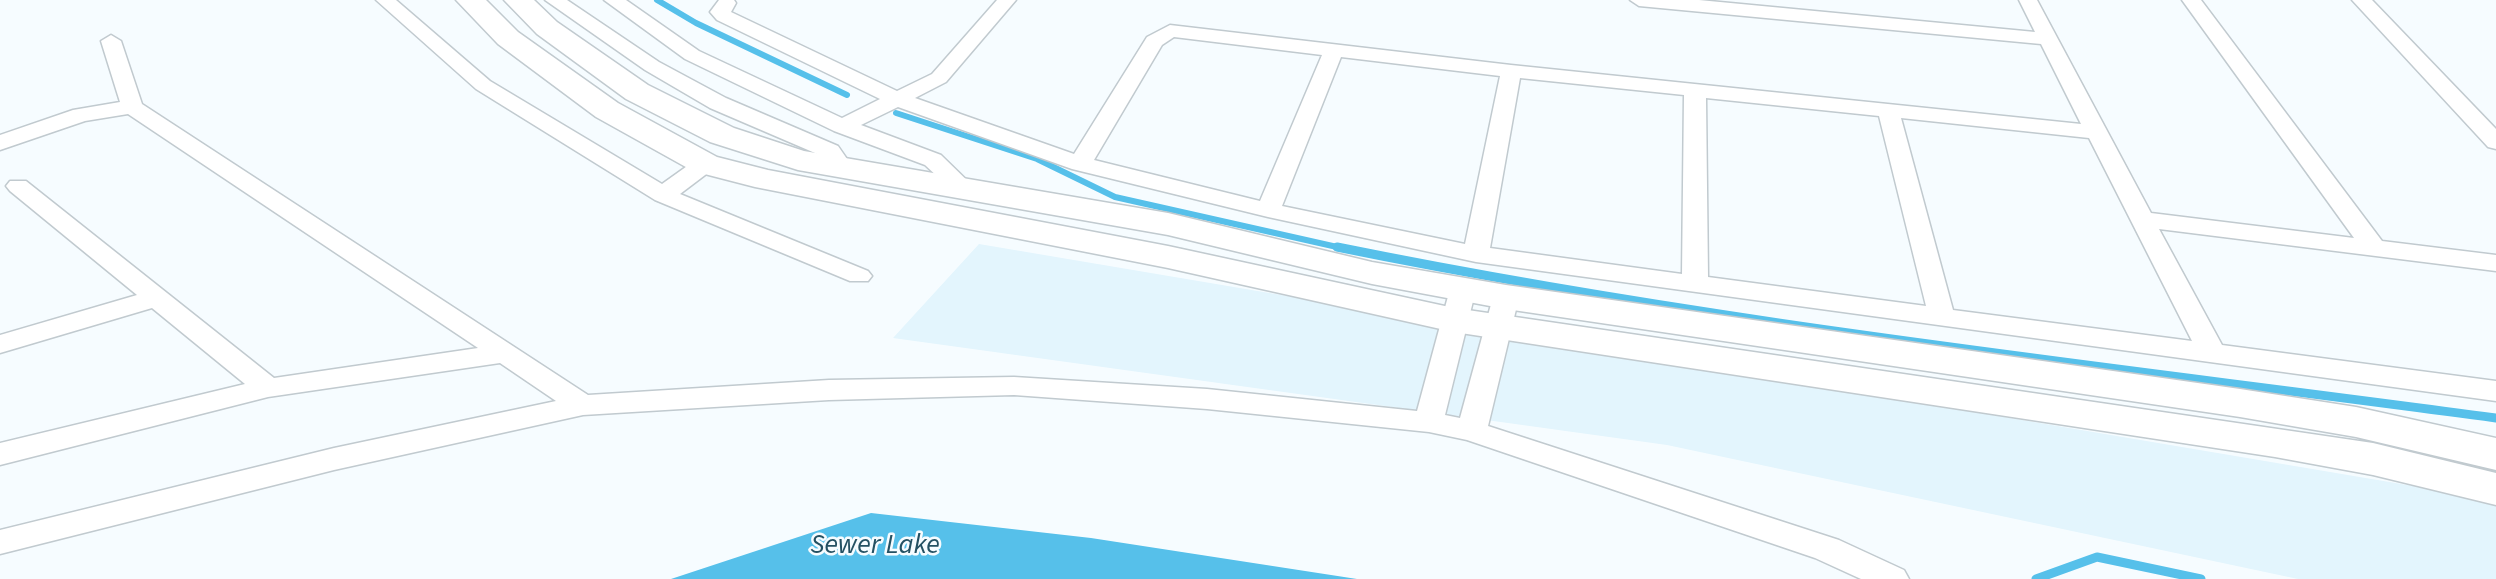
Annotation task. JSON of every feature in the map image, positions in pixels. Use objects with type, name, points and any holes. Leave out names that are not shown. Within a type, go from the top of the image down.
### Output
[{"type":"main road","points":[[470,0],[508,38],[607,110],[705,164],[767,180],[1168,257],[2373,459],[2496,489]]},
{"type":"main road","points":[[518,0],[547,28],[637,92],[722,135],[798,160],[1168,225],[1372,273],[1459,305]]},
{"type":"main road","points":[[1503,313],[2265,407],[2356,422],[2496,454]]},
{"type":"street","points":[[385,0],[484,85],[663,195],[859,276]]},
{"type":"street","points":[[554,0],[615,41],[718,103],[830,151],[842,169]]},
{"type":"street","points":[[613,0],[692,55],[842,126],[933,160],[965,191]]},
{"type":"street","points":[[842,126],[939,78],[1007,0]]},
{"type":"street","points":[[1639,0],[2049,39]]},
{"type":"street","points":[[2028,0],[2212,353]]},
{"type":"street","points":[[2191,0],[2373,247]]},
{"type":"street","points":[[2361,0],[2496,142]]},
{"type":"street","points":[[728,1],[720,12],[724,16],[896,98],[1080,164],[1268,210],[1476,254],[2496,391]]},
{"type":"street","points":[[615,41],[654,29]]},
{"type":"street","points":[[1080,164],[1154,41],[1170,31],[1511,71],[2097,132]]},
{"type":"street","points":[[111,41],[132,107],[583,405]]},
{"type":"street","points":[[1268,210],[1334,50]]},
{"type":"street","points":[[1476,254],[1511,71]]},
{"type":"street","points":[[718,103],[755,85]]},
{"type":"street","points":[[1695,90],[1695,284]]},
{"type":"street","points":[[0,143],[82,115],[132,107]]},
{"type":"street","points":[[1888,110],[1942,318]]},
{"type":"street","points":[[663,195],[705,164]]},
{"type":"street","points":[[18,186],[268,388]]},
{"type":"street","points":[[2143,219],[2496,262]]},
{"type":"street","points":[[0,344],[156,298]]},
{"type":"street","points":[[1429,422],[1459,305]]},
{"type":"street","points":[[1472,431],[1503,313]]},
{"type":"street","points":[[0,454],[268,388],[508,353]]},
{"type":"street","points":[[0,542],[334,459],[583,405],[829,390],[1014,386],[1207,400],[1429,422],[1472,431],[1827,549],[1892,579]]},
{"type":"shaded area","points":[[979,244],[2496,500],[2496,579],[2298,579],[1667,445],[893,338]]},
{"type":"water","name":"Sewer Lake","points":[[871,513],[1091,538],[1357,579],[671,579]]},
{"type":"waterway","points":[[657,0],[696,23],[847,95]]},
{"type":"waterway","points":[[896,113],[1037,159],[1115,197],[1338,247]]},
{"type":"waterway","points":[[1338,247],[1481,275],[1770,322],[2496,418]]},
{"type":"waterway","points":[[1338,247],[1346,249]]},
{"type":"waterway","points":[[2036,579],[2097,557],[2201,579]]}]
